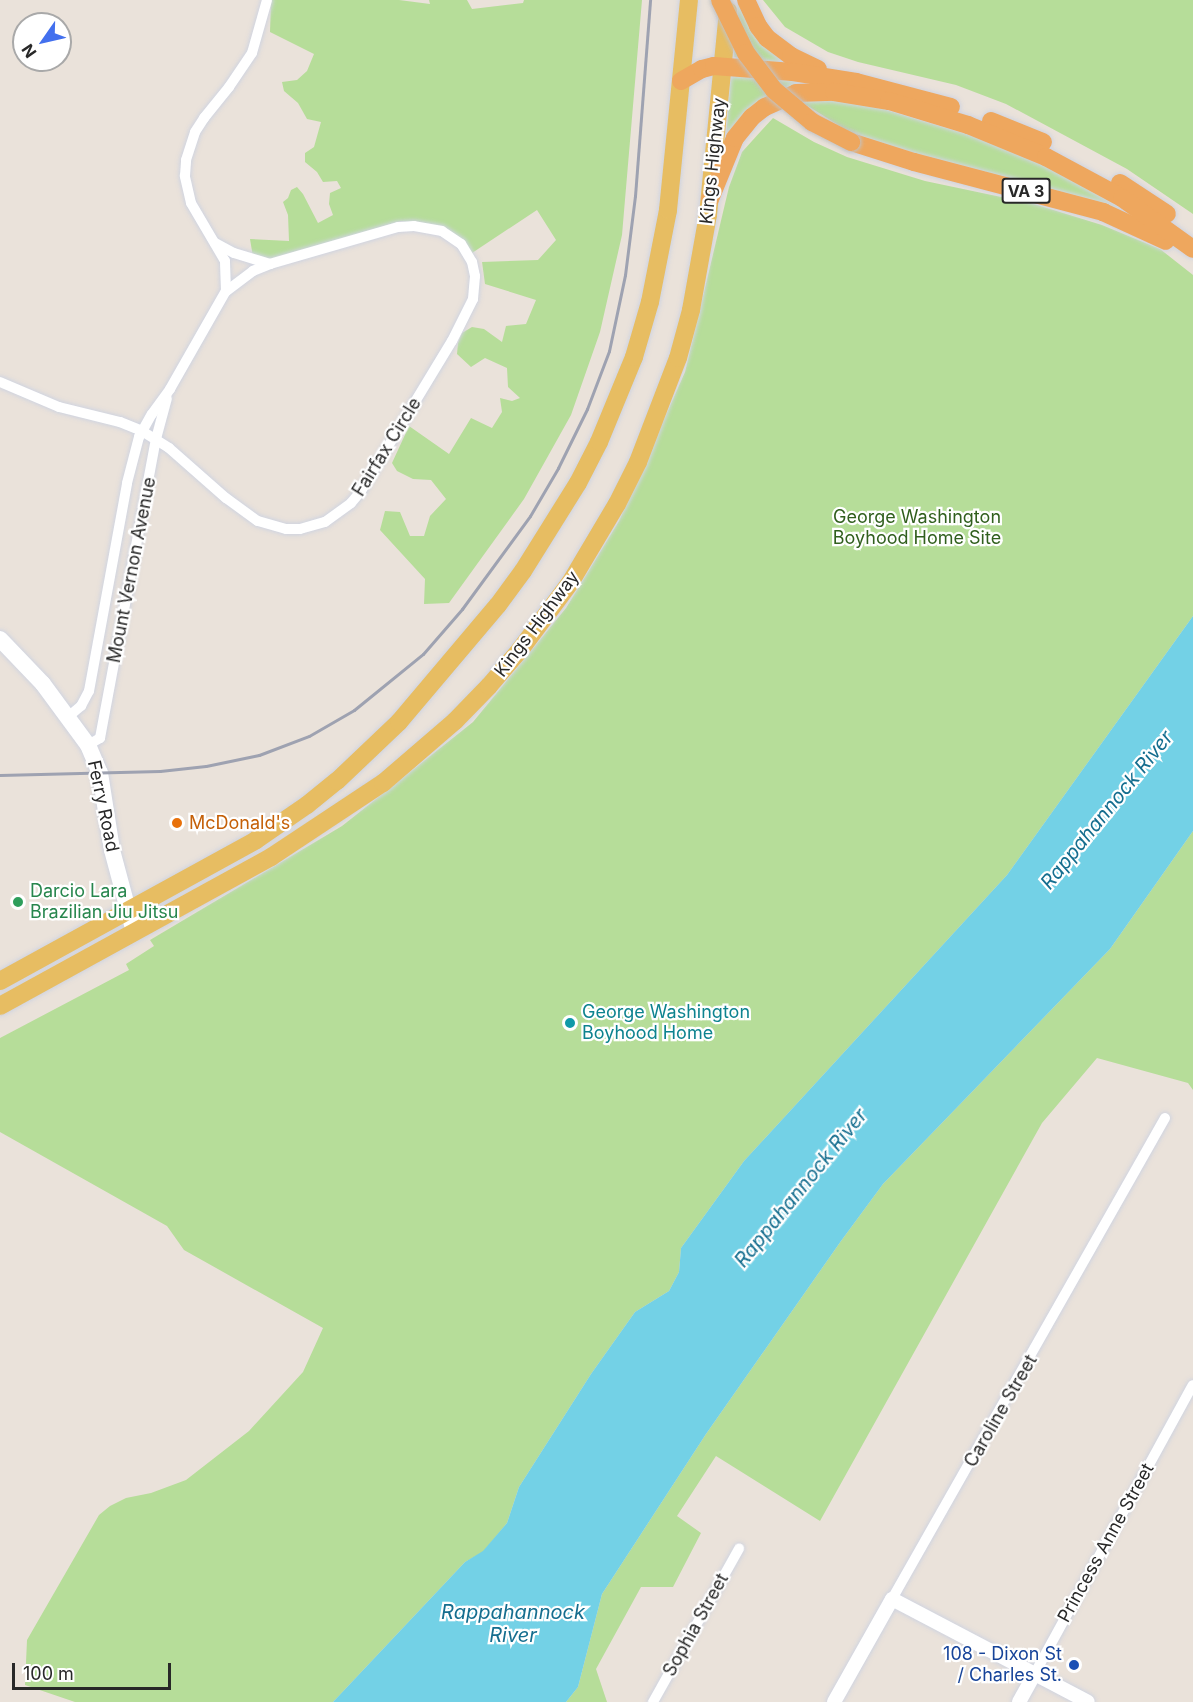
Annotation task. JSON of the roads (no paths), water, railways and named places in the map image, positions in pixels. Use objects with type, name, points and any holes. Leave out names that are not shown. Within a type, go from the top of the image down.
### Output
[{"type":"highway","name":"VA 3","points":[[720,0],[746,53],[774,90],[812,122],[851,142],[914,162],[1103,212],[1142,228],[1193,258]]},
{"type":"highway","points":[[746,0],[758,26],[779,48],[811,67],[856,82],[939,103],[1013,129],[1055,147],[1142,196],[1193,233]]},
{"type":"highway","points":[[681,81],[702,69],[724,66],[793,72],[856,82]]},
{"type":"highway","points":[[710,199],[735,138],[752,117],[765,107],[796,93],[834,92],[889,101],[1003,138],[1046,157],[1122,198],[1193,249]]},
{"type":"main road","points":[[0,981],[266,834],[337,781],[425,692],[498,605],[546,537],[600,442],[634,357],[662,247],[689,0]]},
{"type":"main road","name":"Kings Highway","points":[[0,1006],[271,857],[383,783],[455,721],[520,650],[590,552],[617,504],[659,412],[678,358],[691,310],[710,199],[729,0]]},
{"type":"main road","name":"Ferry Road","points":[[0,639],[69,716],[88,745],[100,773],[112,850],[134,932]]},
{"type":"street","points":[[226,291],[225,261],[197,217],[187,191],[185,176],[189,148],[204,118],[252,53],[260,32],[267,0]]},
{"type":"street","name":"Fairfax Circle","points":[[0,382],[59,407],[120,422],[142,431],[156,439],[226,498],[258,521],[272,526],[300,529],[325,522],[351,503],[361,491],[452,341],[473,299],[475,287],[472,262],[461,244],[442,231],[398,226],[270,264],[253,271],[226,291]]},
{"type":"street","points":[[214,243],[234,253],[270,264]]},
{"type":"street","name":"Mount Vernon Avenue","points":[[69,716],[81,706],[89,691],[129,473],[142,431],[170,389],[226,291]]},
{"type":"street","name":"Mount Vernon Avenue","points":[[88,745],[100,738],[156,439],[170,389]]},
{"type":"street","name":"Caroline Street","points":[[834,1702],[1082,1270],[1165,1118]]},
{"type":"street","name":"Princess Anne Street","points":[[1019,1702],[1193,1385]]},
{"type":"street","name":"Sophia Street","points":[[653,1702],[739,1549]]},
{"type":"street","points":[[892,1599],[1088,1702]]},
{"type":"water","name":"Rappahannock River","points":[[1193,616],[1193,831],[1110,949],[883,1184],[841,1241],[706,1434],[602,1594],[578,1687],[566,1702],[333,1702],[465,1562],[483,1551],[507,1523],[519,1487],[591,1374],[635,1312],[669,1291],[679,1272],[681,1248],[744,1161],[1007,875]]},
{"type":"railway","points":[[0,775],[160,771],[206,766],[259,755],[309,736],[354,710],[423,654],[462,609],[530,516],[558,468],[587,409],[609,351],[625,275],[635,196],[650,0]]},
{"type":"place","name":"McDonald's","points":[[177,823]]},
{"type":"place","name":"Darcio Lara Brazilian Jiu Jitsu","points":[[18,902]]},
{"type":"place","name":"George Washington Boyhood Home","points":[[570,1023]]},
{"type":"place","name":"108 - Dixon St / Charles St.","points":[[1074,1665]]},
{"type":"park label","name":"George Washington Boyhood Home Site","points":[[917,528]]}]
